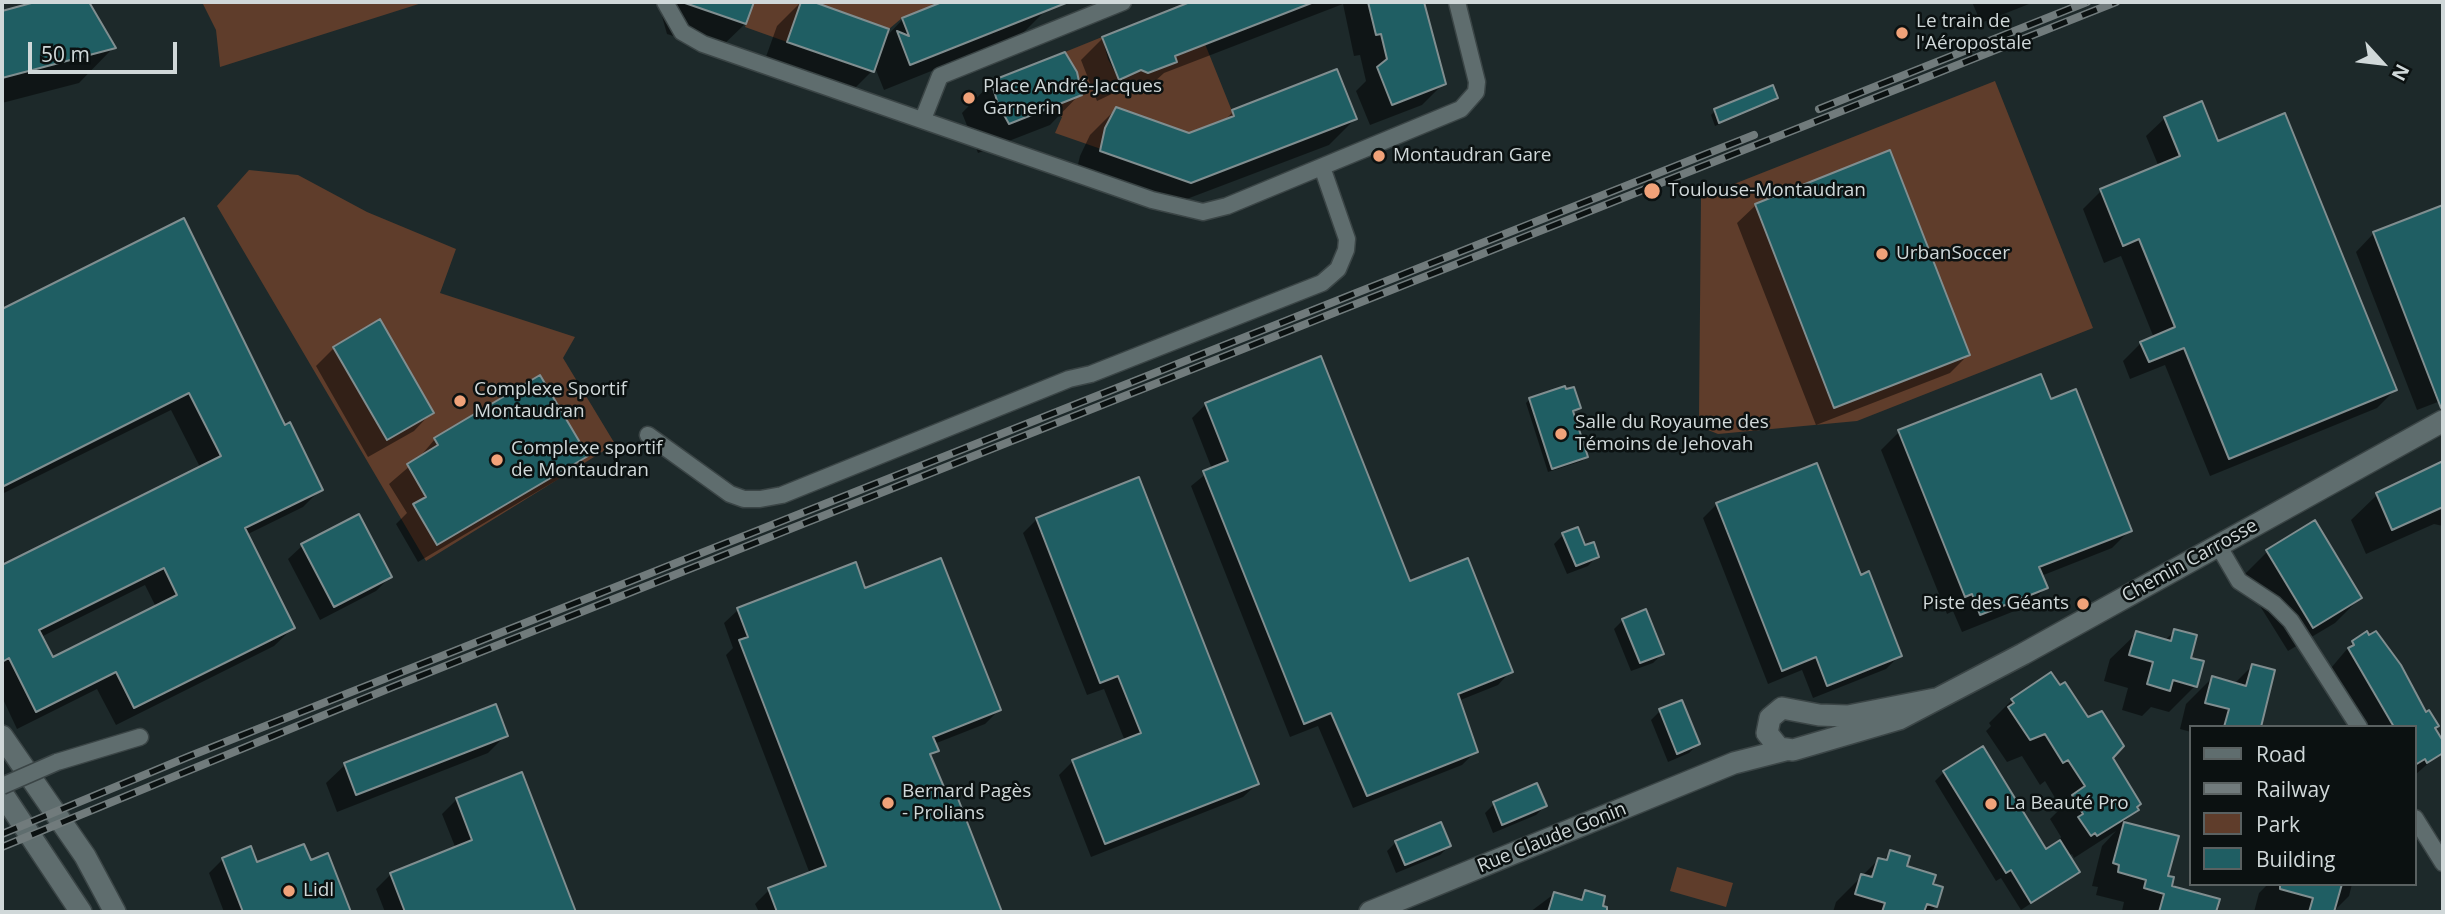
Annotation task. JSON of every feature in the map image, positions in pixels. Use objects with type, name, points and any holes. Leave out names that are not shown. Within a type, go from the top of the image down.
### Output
[{"type":"street","points":[[665,2],[682,32],[703,44],[1190,211],[1227,206],[1461,109],[1476,92],[1477,82],[1457,2]]},
{"type":"street","points":[[923,119],[940,76],[1123,2]]},
{"type":"street","points":[[648,435],[730,494],[752,499],[782,495],[1069,379],[1091,374],[1332,277],[1343,261],[1347,239],[1322,167]]},
{"type":"street","name":"Chemin Carrosse","points":[[1793,748],[1899,719],[2023,654],[2443,421]]},
{"type":"street","points":[[2217,545],[2239,581],[2274,604],[2291,621],[2358,725]]},
{"type":"street","name":"Chemin Carrosse","points":[[1767,733],[1770,718],[1775,712],[1790,707],[1803,712],[1848,716],[1935,699]]},
{"type":"street","points":[[1767,733],[1774,745],[1793,748],[1810,734],[1808,719],[1803,712]]},
{"type":"street","name":"Rue Claude Gonin","points":[[1734,764],[1767,733]]},
{"type":"street","points":[[2,736],[85,856],[115,912]]},
{"type":"street","points":[[2,786],[57,762],[140,737]]},
{"type":"street","name":"Rue Claude Gonin","points":[[1370,912],[1734,764],[1793,748]]},
{"type":"street","points":[[2,793],[81,912]]},
{"type":"street","points":[[2417,821],[2443,863]]},
{"type":"green space","points":[[202,2],[425,2],[220,67],[216,30]]},
{"type":"green space","points":[[754,2],[801,2],[787,42],[745,27]]},
{"type":"green space","points":[[814,2],[942,2],[902,18],[889,29]]},
{"type":"green space","points":[[1102,37],[1108,59],[1119,80],[1141,70],[1177,62],[1175,56],[1205,44],[1234,116],[1189,133],[1116,107],[1105,128],[1101,149],[1055,133],[1062,117],[1053,113],[1055,106],[1082,95],[1077,72],[1065,52]]},
{"type":"green space","name":"UrbanSoccer","points":[[1995,81],[2093,328],[1857,421],[1718,434],[1708,430],[1699,418],[1701,197]]},
{"type":"green space","name":"Complexe Sportif Montaudran","points":[[249,170],[298,175],[367,212],[456,249],[440,293],[575,337],[563,358],[615,444],[426,561],[217,206]]},
{"type":"green space","points":[[1677,867],[1733,883],[1726,907],[1670,891]]},
{"type":"building","points":[[35,2],[89,2],[116,48],[2,78],[2,11]]},
{"type":"building","points":[[682,2],[754,2],[746,24]]},
{"type":"building","points":[[801,2],[814,2],[889,29],[874,72],[787,42]]},
{"type":"building","points":[[942,2],[1066,3],[910,65],[897,31],[909,36],[902,18]]},
{"type":"building","points":[[1190,2],[1314,2],[1175,56],[1177,62],[1148,73],[1141,70],[1119,80],[1102,37]]},
{"type":"building","points":[[1368,2],[1424,2],[1446,84],[1392,105],[1377,67],[1387,59],[1381,34],[1376,35]]},
{"type":"building","points":[[1065,52],[1077,72],[1082,95],[1009,124],[998,104],[991,81]]},
{"type":"building","points":[[1337,69],[1357,119],[1191,183],[1100,151],[1105,128],[1116,107],[1189,133],[1234,116],[1232,110]]},
{"type":"building","points":[[1773,85],[1778,98],[1719,123],[1714,109]]},
{"type":"building","points":[[2202,101],[2218,141],[2285,113],[2397,390],[2229,459],[2184,348],[2149,362],[2140,342],[2175,327],[2139,239],[2123,246],[2100,189],[2180,156],[2164,117]]},
{"type":"building","points":[[1890,150],[1970,355],[1834,408],[1755,204]]},
{"type":"building","points":[[2443,205],[2443,408],[2441,408],[2373,232]]},
{"type":"building","points":[[184,218],[285,425],[290,422],[323,490],[245,528],[295,628],[134,708],[116,672],[36,712],[9,658],[2,662],[2,565],[221,456],[189,393],[2,487],[2,309]],"holes":[[[164,568],[177,595],[53,657],[39,630]]]},
{"type":"building","points":[[380,319],[434,413],[387,440],[333,347]]},
{"type":"building","points":[[1321,356],[1410,581],[1468,558],[1513,672],[1458,694],[1478,752],[1367,796],[1331,713],[1304,724],[1203,471],[1228,461],[1205,403]]},
{"type":"building","points":[[2041,374],[2051,399],[2076,389],[2132,531],[2039,567],[2048,588],[1980,615],[1972,594],[1965,597],[1898,430]]},
{"type":"building","name":"Complexe sportif de Montaudran","points":[[540,375],[588,456],[437,545],[413,504],[426,497],[407,464],[438,445],[434,438]]},
{"type":"building","name":"Salle du Royaume des Témoins de Jehovah","points":[[1565,386],[1566,389],[1574,387],[1581,408],[1573,411],[1588,457],[1552,469],[1529,398]]},
{"type":"building","points":[[2443,461],[2443,507],[2392,530],[2376,493]]},
{"type":"building","points":[[1817,463],[1861,575],[1869,571],[1902,656],[1827,686],[1816,657],[1782,671],[1716,503]]},
{"type":"building","points":[[1139,477],[1259,784],[1105,844],[1072,760],[1141,733],[1118,676],[1100,683],[1036,518]]},
{"type":"building","points":[[359,514],[392,577],[334,607],[301,544]]},
{"type":"building","points":[[2315,520],[2362,598],[2313,628],[2266,550]]},
{"type":"building","points":[[1578,527],[1585,545],[1594,542],[1599,557],[1576,566],[1562,533]]},
{"type":"building","points":[[941,558],[1001,710],[933,737],[939,751],[930,754],[949,799],[957,796],[1002,912],[777,912],[768,888],[826,866],[739,640],[748,637],[737,608],[856,562],[865,588]]},
{"type":"building","points":[[1646,609],[1664,654],[1640,663],[1622,619]]},
{"type":"building","points":[[2174,629],[2197,635],[2191,658],[2204,661],[2197,687],[2173,680],[2170,691],[2147,684],[2153,662],[2129,655],[2136,631],[2171,641]]},
{"type":"building","points":[[2367,631],[2369,635],[2376,631],[2401,665],[2426,712],[2429,710],[2439,726],[2435,728],[2443,741],[2443,753],[2427,763],[2425,759],[2417,764],[2417,725],[2393,725],[2348,648],[2354,645],[2352,641]]},
{"type":"building","points":[[2252,664],[2275,670],[2261,725],[2225,725],[2229,709],[2205,703],[2212,676],[2246,686]]},
{"type":"building","points":[[2051,672],[2060,685],[2065,682],[2088,717],[2102,711],[2124,746],[2113,758],[2141,804],[2137,807],[2139,810],[2097,836],[2095,833],[2091,836],[2078,817],[2083,814],[2072,795],[2085,786],[2068,760],[2063,763],[2045,734],[2030,740],[2008,707],[2014,703],[2011,699]]},
{"type":"building","points":[[1682,700],[1700,744],[1677,754],[1659,709]]},
{"type":"building","points":[[496,704],[508,736],[356,795],[344,763]]},
{"type":"building","name":"La Beauté Pro","points":[[1983,746],[2046,849],[2060,840],[2080,872],[2031,903],[2011,870],[2006,873],[1943,771]]},
{"type":"building","points":[[522,772],[576,912],[405,912],[390,873],[472,840],[456,798]]},
{"type":"building","points":[[1537,783],[1547,806],[1502,825],[1493,802]]},
{"type":"building","points":[[1441,822],[1451,846],[1405,865],[1395,841]]},
{"type":"building","points":[[2124,822],[2179,836],[2168,876],[2174,877],[2172,886],[2220,899],[2216,912],[2159,912],[2164,894],[2144,888],[2146,880],[2118,872],[2119,865],[2113,863]]},
{"type":"building","name":"Lidl","points":[[304,844],[311,860],[328,853],[351,912],[243,912],[222,858],[251,846],[257,862]]},
{"type":"building","points":[[1890,850],[1910,856],[1907,866],[1936,875],[1933,884],[1943,887],[1937,907],[1927,904],[1924,912],[1882,912],[1885,903],[1855,894],[1861,874],[1872,877],[1878,858],[1887,860]]},
{"type":"building","points":[[2280,886],[2341,886],[2334,912],[2309,912],[2313,898],[2280,889]]},
{"type":"building","points":[[1585,890],[1605,896],[1603,906],[1607,907],[1607,912],[1548,912],[1554,892],[1582,900]]},
{"type":"railway","points":[[1819,109],[2087,2]]},
{"type":"railway","points":[[2,847],[395,686],[2116,2]]},
{"type":"railway","points":[[2,834],[190,756],[1754,135]]},
{"type":"place","name":"Le train de l'Aéropostale","points":[[1902,33]]},
{"type":"place","name":"Place André-Jacques Garnerin","points":[[969,98]]},
{"type":"place","name":"Montaudran Gare","points":[[1379,156]]},
{"type":"place","name":"Toulouse-Montaudran","points":[[1652,191]]},
{"type":"place","name":"UrbanSoccer","points":[[1882,254]]},
{"type":"place","name":"Complexe Sportif Montaudran","points":[[460,401]]},
{"type":"place","name":"Salle du Royaume des Témoins de Jehovah","points":[[1561,434]]},
{"type":"place","name":"Complexe sportif de Montaudran","points":[[497,460]]},
{"type":"place","name":"Piste des Géants","points":[[2083,604]]},
{"type":"place","name":"Bernard Pagès - Prolians","points":[[888,803]]},
{"type":"place","name":"La Beauté Pro","points":[[1991,804]]},
{"type":"place","name":"Lidl","points":[[289,891]]}]
